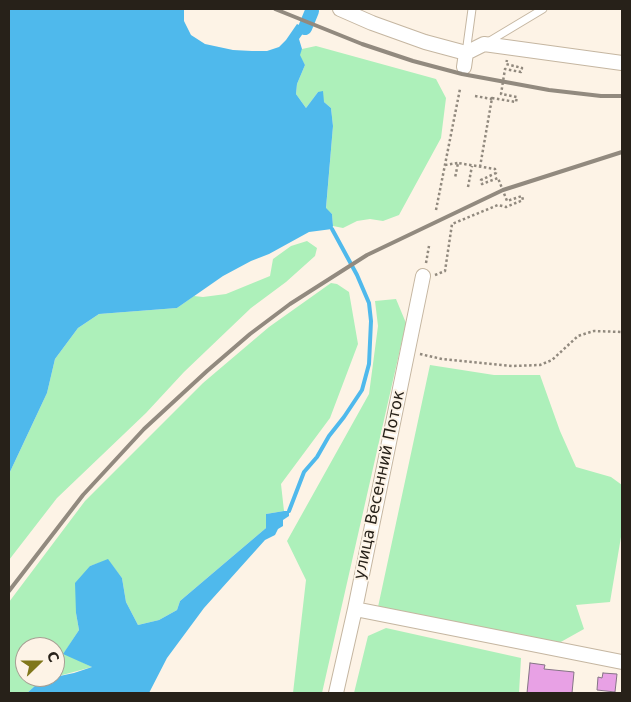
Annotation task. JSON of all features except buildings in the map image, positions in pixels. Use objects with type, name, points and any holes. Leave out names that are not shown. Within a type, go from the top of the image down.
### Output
[{"type":"street","points":[[340,9],[425,42],[465,60],[484,44],[622,63]]},
{"type":"street","name":"улица Весенний Поток","points":[[336,693],[428,276]]},
{"type":"street","points":[[355,609],[622,661]]},
{"type":"lane","points":[[465,60],[472,9]]},
{"type":"lane","points":[[484,44],[543,9]]},
{"type":"path","points":[[475,96],[516,102],[517,97],[501,94],[505,69],[521,72],[522,68],[506,64],[509,48]]},
{"type":"path","points":[[436,210],[460,89]]},
{"type":"path","points":[[480,167],[492,99]]},
{"type":"path","points":[[429,246],[428,276],[445,271],[452,224],[498,205],[506,207],[523,200],[522,196],[507,201],[498,178],[482,184],[481,180],[496,173],[495,169],[458,163],[445,164]]},
{"type":"path","points":[[455,178],[458,163]]},
{"type":"path","points":[[468,186],[472,166]]},
{"type":"path","points":[[417,354],[442,359],[512,366],[540,365],[552,360],[578,336],[594,332],[622,332]]},
{"type":"green space","points":[[316,46],[436,79],[446,98],[441,138],[399,215],[383,221],[370,219],[357,221],[343,228],[333,226],[332,214],[326,209],[333,126],[331,108],[324,102],[318,92],[306,108],[296,94],[297,84],[305,65],[299,55],[302,49]]},
{"type":"green space","points":[[307,241],[317,248],[315,256],[286,282],[251,308],[184,372],[146,413],[57,498],[9,560],[9,474],[47,393],[55,359],[78,328],[99,314],[177,308],[194,296],[203,297],[226,294],[270,276],[273,259],[291,246]]},
{"type":"green space","points":[[331,283],[337,284],[349,292],[358,344],[330,418],[281,484],[284,511],[266,514],[266,528],[180,601],[177,610],[159,620],[138,625],[126,602],[122,578],[108,560],[90,566],[76,613],[79,630],[65,651],[65,637],[15,637],[15,687],[34,687],[27,693],[9,693],[9,602],[85,501],[203,383],[269,327]]},
{"type":"green space","points":[[396,299],[406,323],[322,693],[293,693],[306,580],[287,541],[369,394],[378,326],[375,301]]},
{"type":"green space","points":[[430,365],[494,375],[540,375],[560,431],[576,467],[611,477],[622,485],[622,531],[610,602],[576,605],[584,629],[559,643],[378,607]]},
{"type":"green space","points":[[386,628],[521,658],[519,693],[354,693],[368,636]]},
{"type":"green space","points":[[65,654],[92,667],[65,674]]},
{"type":"water","points":[[9,9],[184,9],[184,21],[191,35],[205,44],[233,50],[267,51],[279,47],[297,24],[305,28],[299,39],[302,49],[300,55],[305,65],[297,84],[296,94],[306,108],[318,92],[323,91],[324,102],[331,108],[333,126],[326,208],[332,214],[333,226],[332,229],[309,232],[269,254],[251,261],[223,276],[177,308],[99,314],[78,328],[55,359],[47,393],[9,474]]},
{"type":"water","points":[[289,511],[289,516],[283,520],[283,526],[278,529],[275,535],[265,540],[204,608],[167,658],[149,693],[27,693],[34,687],[65,687],[65,675],[92,667],[65,655],[65,651],[79,630],[76,613],[75,583],[90,566],[108,559],[122,578],[126,602],[138,625],[159,620],[177,610],[180,601],[266,528],[266,514]]},
{"type":"waterway","points":[[305,28],[312,11]]},
{"type":"waterway","points":[[289,511],[304,472],[317,457],[329,436],[362,390],[369,364],[371,321],[369,303],[357,275],[332,229]]},
{"type":"railway","points":[[275,9],[362,44],[413,61],[462,74],[549,90],[601,96],[622,96]]},
{"type":"railway","points":[[9,591],[83,495],[144,429],[250,334],[290,304],[367,255],[503,190],[622,152]]}]
